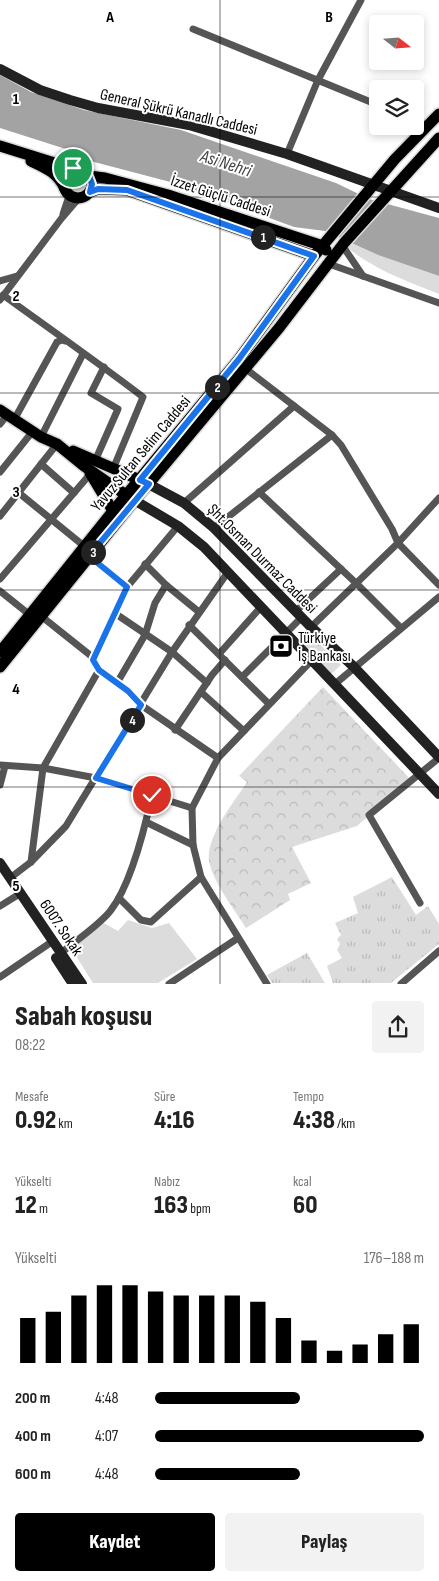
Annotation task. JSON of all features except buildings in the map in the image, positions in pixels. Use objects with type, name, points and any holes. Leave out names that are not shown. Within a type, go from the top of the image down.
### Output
[{"type":"main road","name":"Yavuz Sultan Selim Caddesi","points":[[0,652],[35,615],[131,498],[246,369],[329,264],[426,126],[439,114]]},
{"type":"main road","name":"Yavuz Sultan Selim Caddesi","points":[[145,482],[239,359],[314,256],[379,191],[439,138]]},
{"type":"main road","name":"İzzet Güçlü Caddesi","points":[[0,146],[78,170],[89,176],[105,178],[168,195],[326,242]]},
{"type":"main road","name":"İzzet Güçlü Caddesi","points":[[0,146],[52,171],[71,194],[83,198],[90,192],[98,189],[127,190],[314,256]]},
{"type":"main road","points":[[71,194],[64,185],[66,176],[78,170]]},
{"type":"main road","points":[[89,176],[92,184],[90,192]]},
{"type":"main road","points":[[326,242],[329,264]]},
{"type":"main road","points":[[5,417],[57,444],[131,498]]},
{"type":"main road","points":[[90,467],[113,469],[145,482]]},
{"type":"main road","points":[[90,467],[113,511]]},
{"type":"main road","name":"Yavuz Sultan Selim Caddesi","points":[[87,551],[113,511],[131,498]]},
{"type":"main road","name":"Yavuz Sultan Selim Caddesi","points":[[0,667],[35,615]]},
{"type":"street","points":[[287,154],[318,80],[361,0]]},
{"type":"street","points":[[193,29],[369,101]]},
{"type":"street","name":"General Şükrü Kanadlı Caddesi","points":[[0,69],[40,90],[70,100],[98,108],[189,126],[287,154],[379,191],[439,208]]},
{"type":"street","points":[[71,194],[61,219],[2,298],[104,367],[143,397],[113,469]]},
{"type":"street","points":[[343,244],[363,276]]},
{"type":"street","points":[[329,264],[439,303]]},
{"type":"street","points":[[0,281],[18,276]]},
{"type":"street","points":[[5,417],[57,342],[66,341]]},
{"type":"street","points":[[0,472],[37,434],[83,354]]},
{"type":"street","points":[[0,579],[74,492],[90,467],[118,409],[91,393],[104,367]]},
{"type":"street","points":[[246,369],[341,444],[392,529],[398,543],[439,585]]},
{"type":"street","points":[[184,503],[294,406]]},
{"type":"street","points":[[214,528],[332,435]]},
{"type":"street","points":[[0,516],[57,444]]},
{"type":"street","points":[[41,464],[74,492]]},
{"type":"street","name":"Şht.Osman Durmaz Caddesi","points":[[145,482],[184,503],[214,528],[354,668],[439,757]]},
{"type":"street","points":[[258,492],[357,584],[401,628]]},
{"type":"street","points":[[19,493],[127,587]]},
{"type":"street","name":"Şht.Osman Durmaz Caddesi","points":[[131,498],[178,526],[204,547],[439,794]]},
{"type":"street","points":[[311,627],[398,543],[439,498]]},
{"type":"street","points":[[93,660],[127,587],[178,526]]},
{"type":"street","points":[[145,564],[166,586],[198,612]]},
{"type":"street","points":[[242,677],[286,632],[299,614],[341,569]]},
{"type":"street","points":[[10,878],[31,862],[66,826],[189,625],[228,572]]},
{"type":"street","points":[[117,683],[145,634],[155,603],[166,586]]},
{"type":"street","points":[[0,591],[90,655],[99,670],[128,691],[141,705],[218,758]]},
{"type":"street","points":[[335,684],[439,597]]},
{"type":"street","points":[[219,654],[261,606]]},
{"type":"street","points":[[116,614],[172,652],[207,683]]},
{"type":"street","points":[[189,625],[269,704]]},
{"type":"street","points":[[175,730],[225,660]]},
{"type":"street","points":[[266,984],[201,877],[193,846],[192,808],[218,758],[312,660]]},
{"type":"street","points":[[31,862],[43,768],[99,670]]},
{"type":"street","points":[[201,692],[244,731]]},
{"type":"street","points":[[420,903],[369,815],[439,757]]},
{"type":"street","points":[[0,785],[2,765],[43,768],[96,778],[192,808]]},
{"type":"street","points":[[61,953],[110,912],[122,893],[146,822],[152,795]]},
{"type":"street","points":[[146,822],[193,846]]},
{"type":"street","name":"6007. Sokak","points":[[0,863],[18,895]]},
{"type":"street","name":"6007. Sokak","points":[[0,874],[18,895],[51,943],[73,984]]},
{"type":"street","points":[[119,898],[141,920],[151,922],[201,877]]},
{"type":"street","points":[[0,906],[18,895]]},
{"type":"street","points":[[169,984],[238,938]]},
{"type":"street","points":[[0,977],[51,943]]},
{"type":"street","name":"6007. Sokak","points":[[51,943],[61,953],[82,984]]},
{"type":"street","points":[[401,984],[439,951]]},
{"type":"green space","points":[[75,176],[81,176],[86,181],[84,190],[75,192],[70,187],[70,181]]},
{"type":"green space","points":[[351,243],[378,255],[439,276],[439,294],[368,262],[347,247]]},
{"type":"green space","points":[[311,636],[341,665],[331,674],[304,645]]},
{"type":"green space","points":[[323,687],[411,780],[357,826],[292,847],[311,883],[288,894],[290,900],[246,928],[224,895],[211,869],[209,851],[212,841],[228,809],[247,782],[239,776]]},
{"type":"green space","points":[[392,877],[416,915],[428,906],[439,924],[439,944],[391,983],[333,983],[327,966],[342,958],[337,950],[340,944],[337,939],[341,935],[335,923],[358,913],[353,897]]},
{"type":"green space","points":[[128,920],[152,928],[169,923],[197,959],[158,983],[93,983],[71,948],[102,922],[118,931]]},
{"type":"green space","points":[[307,953],[325,983],[272,983],[267,975]]},
{"type":"water","name":"Asi Nehri","points":[[0,75],[31,92],[84,110],[181,130],[336,183],[369,199],[439,218],[439,276],[378,255],[325,231],[294,227],[178,184],[79,158],[72,151],[0,128]]},
{"type":"place","name":"Türkiye İş Bankası","points":[[281,646]]},
{"type":"route","points":[[73,168],[89,176],[92,184],[90,192],[107,188],[127,190],[251,232],[314,256],[239,359],[140,480],[149,484],[89,556],[127,587],[93,660],[99,670],[128,691],[141,705],[96,778],[152,795]]}]
